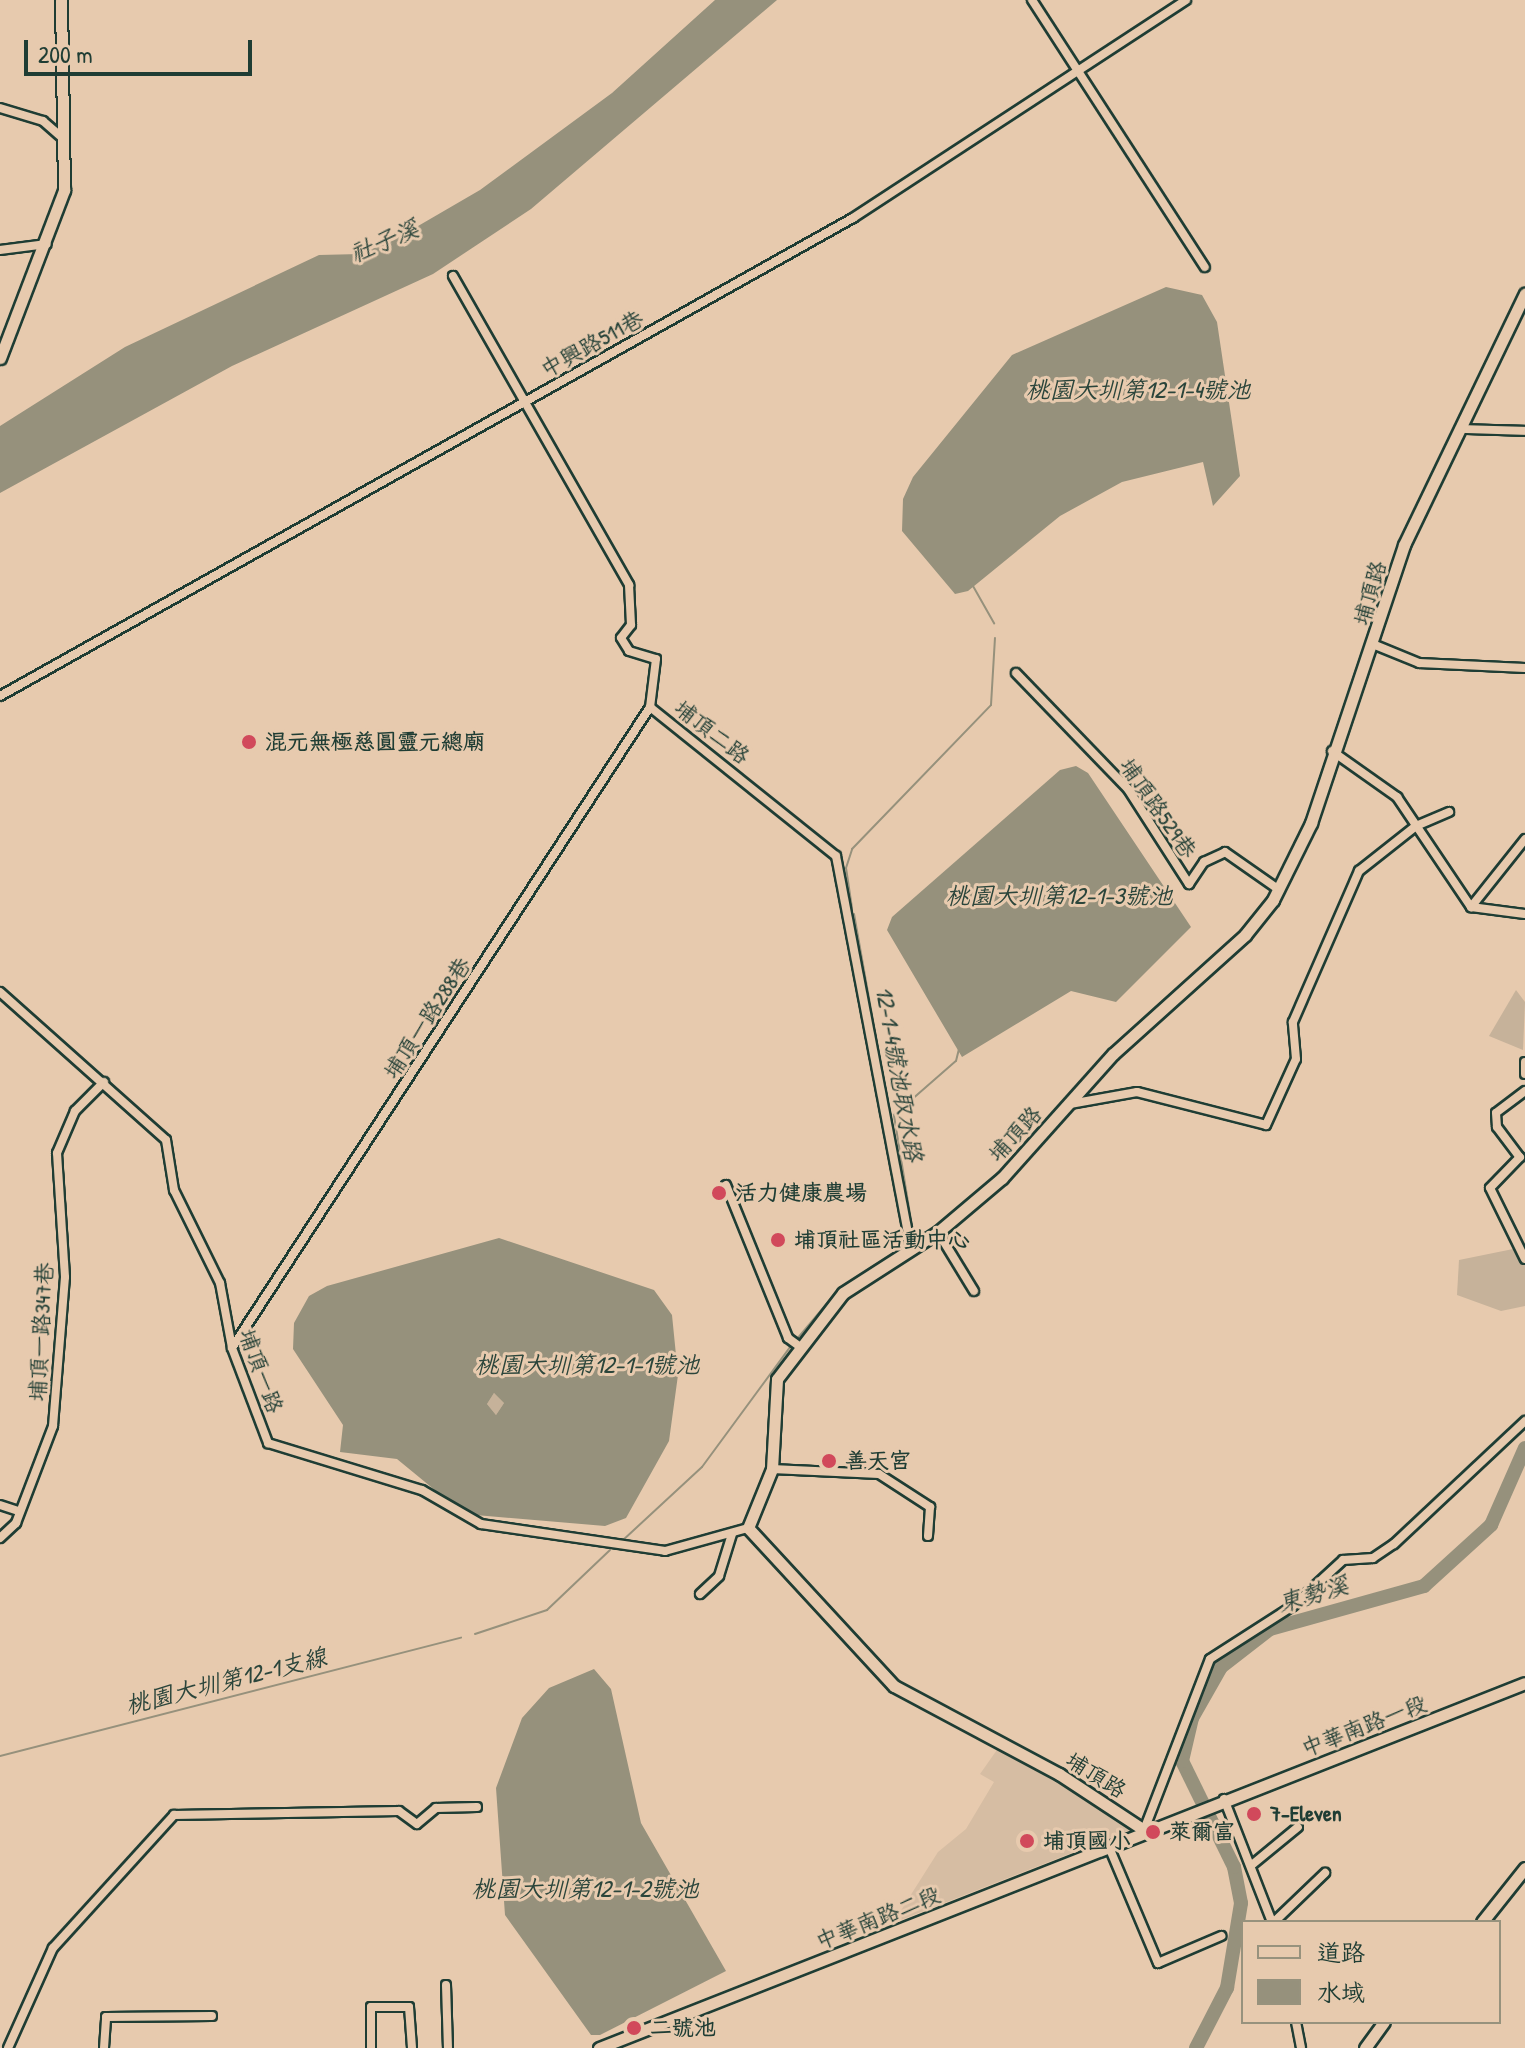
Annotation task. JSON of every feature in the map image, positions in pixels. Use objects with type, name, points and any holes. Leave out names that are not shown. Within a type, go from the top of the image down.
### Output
[{"type":"street","points":[[0,358],[48,244],[64,190],[61,0]]},
{"type":"street","points":[[1032,0],[1205,267]]},
{"type":"street","name":"中興路511巷","points":[[0,696],[853,218],[1186,0]]},
{"type":"street","points":[[0,108],[43,121],[65,139]]},
{"type":"street","points":[[0,250],[48,244]]},
{"type":"street","name":"埔頂二路","points":[[453,276],[527,401],[629,585],[631,625],[621,638],[629,651],[656,659],[650,707],[836,856],[911,1248]]},
{"type":"street","name":"埔頂路","points":[[1144,1830],[1059,1774],[894,1686],[748,1528],[772,1469],[777,1379],[799,1346],[843,1293],[938,1232],[1070,1104],[1113,1054],[1245,935],[1278,889],[1311,823],[1331,751],[1375,645],[1404,545],[1463,429],[1525,294]]},
{"type":"street","points":[[1463,429],[1525,431]]},
{"type":"street","points":[[1375,645],[1419,663],[1525,668]]},
{"type":"street","name":"埔頂路529巷","points":[[1016,673],[1128,789],[1189,884],[1204,862],[1225,852],[1278,889]]},
{"type":"street","name":"埔頂一路288巷","points":[[232,1348],[650,707]]},
{"type":"street","points":[[1331,751],[1397,797],[1471,907],[1525,914]]},
{"type":"street","points":[[1070,1104],[1137,1092],[1266,1125],[1296,1059],[1293,1022],[1359,871],[1416,826],[1449,812]]},
{"type":"street","points":[[1471,907],[1525,839]]},
{"type":"street","name":"埔頂一路","points":[[0,992],[166,1140],[174,1190],[220,1283],[232,1348],[268,1443],[422,1490],[481,1524],[665,1551],[748,1528]]},
{"type":"street","points":[[1525,1062],[1525,1074]]},
{"type":"street","name":"埔頂一路347巷","points":[[0,1538],[19,1511],[53,1426],[59,1386],[65,1277],[57,1153],[75,1111],[104,1082]]},
{"type":"street","points":[[1525,1091],[1496,1113],[1497,1127],[1520,1157],[1490,1188],[1525,1259]]},
{"type":"street","points":[[726,1185],[788,1338],[799,1346]]},
{"type":"street","points":[[938,1232],[974,1291]]},
{"type":"street","points":[[1144,1830],[1210,1659],[1293,1606],[1343,1560],[1373,1558],[1394,1544],[1525,1421]]},
{"type":"street","points":[[772,1469],[879,1474],[930,1507],[928,1536]]},
{"type":"street","points":[[0,1505],[19,1511]]},
{"type":"street","points":[[700,1594],[719,1576],[732,1534]]},
{"type":"street","name":"中華南路一段","points":[[1171,1821],[1525,1683]]},
{"type":"street","points":[[1220,1800],[1253,1864],[1272,1920]]},
{"type":"street","points":[[8,2048],[53,1948],[174,1815],[399,1811],[417,1824],[436,1808],[477,1807]]},
{"type":"street","name":"中華南路二段","points":[[599,2048],[1171,1821]]},
{"type":"street","points":[[1253,1864],[1298,1827]]},
{"type":"street","points":[[1109,1847],[1158,1963],[1221,1936]]},
{"type":"street","points":[[1484,1920],[1525,1868]]},
{"type":"street","points":[[1275,1920],[1325,1873]]},
{"type":"street","points":[[446,1985],[448,2048]]},
{"type":"street","points":[[371,2048],[371,2007],[409,2007],[412,2048]]},
{"type":"street","points":[[104,2048],[101,2022],[112,2015],[212,2016]]},
{"type":"street","points":[[1296,2024],[1301,2048]]},
{"type":"street","points":[[1365,2048],[1383,2024]]},
{"type":"shaded area","points":[[1516,990],[1525,1002],[1523,1050],[1489,1036]]},
{"type":"shaded area","points":[[1518,1248],[1525,1258],[1525,1306],[1501,1311],[1457,1295],[1459,1260]]},
{"type":"shaded area","points":[[494,1393],[504,1403],[496,1415],[487,1404]]},
{"type":"shaded area","name":"埔頂國小","points":[[999,1747],[1135,1828],[893,1923],[938,1852],[966,1829],[994,1782],[980,1774]]},
{"type":"water","points":[[715,0],[777,0],[531,209],[433,274],[232,366],[0,493],[0,426],[125,347],[319,255],[360,254],[394,240],[480,190],[612,93]]},
{"type":"water","name":"桃園大圳第12-1-4號池","points":[[1166,287],[1202,295],[1217,322],[1240,476],[1213,506],[1203,462],[1122,482],[1060,516],[968,591],[955,594],[902,531],[903,499],[913,477],[1012,355]]},
{"type":"water","name":"桃園大圳第12-1-3號池","points":[[1076,766],[1088,773],[1191,927],[1116,1002],[1071,991],[962,1057],[887,930],[892,917],[1060,770]]},
{"type":"water","name":"桃園大圳第12-1-1號池","points":[[499,1238],[654,1290],[672,1315],[678,1375],[669,1441],[626,1518],[605,1526],[464,1514],[397,1459],[340,1452],[343,1425],[293,1349],[294,1323],[309,1296],[327,1286]],"holes":[[[494,1393],[504,1403],[496,1415],[487,1404]]]},
{"type":"water","name":"桃園大圳第12-1-2號池","points":[[594,1669],[611,1689],[641,1823],[726,1971],[600,2035],[591,2035],[505,1915],[496,1788],[522,1718],[549,1688]]},
{"type":"waterway","name":"12-1-4號池取水路","points":[[973,586],[994,623]]},
{"type":"waterway","name":"12-1-4號池取水路","points":[[852,908],[846,868],[852,849],[991,705],[995,638]]},
{"type":"waterway","name":"12-1-4號池取水路","points":[[854,914],[893,1132]]},
{"type":"waterway","name":"12-1-4號池取水路","points":[[914,1239],[894,1115],[956,1061],[959,1049]]},
{"type":"waterway","name":"桃園大圳第12-1支線","points":[[797,1339],[840,1288],[904,1246]]},
{"type":"waterway","name":"桃園大圳第12-1支線","points":[[622,1541],[702,1467],[790,1347]]},
{"type":"waterway","name":"東勢溪","points":[[1196,2048],[1227,1988],[1241,1903],[1234,1867],[1182,1761],[1192,1718],[1221,1667],[1270,1629],[1424,1586],[1491,1525],[1525,1448]]},
{"type":"waterway","name":"桃園大圳第12-1支線","points":[[475,1634],[547,1610],[610,1550]]},
{"type":"waterway","name":"桃園大圳第12-1支線","points":[[0,1756],[461,1638]]},
{"type":"place","name":"混元無極慈圓靈元總廟","points":[[249,742]]},
{"type":"place","name":"活力健康農場","points":[[719,1193]]},
{"type":"place","name":"埔頂社區活動中心","points":[[778,1240]]},
{"type":"place","name":"善天宮","points":[[829,1461]]},
{"type":"place","name":"7-Eleven","points":[[1254,1814]]},
{"type":"place","name":"萊爾富","points":[[1153,1832]]},
{"type":"place","name":"埔頂國小","points":[[1027,1841]]},
{"type":"place","name":"二號池","points":[[634,2028]]},
{"type":"water label","name":"社子溪","points":[[384,241]]}]
